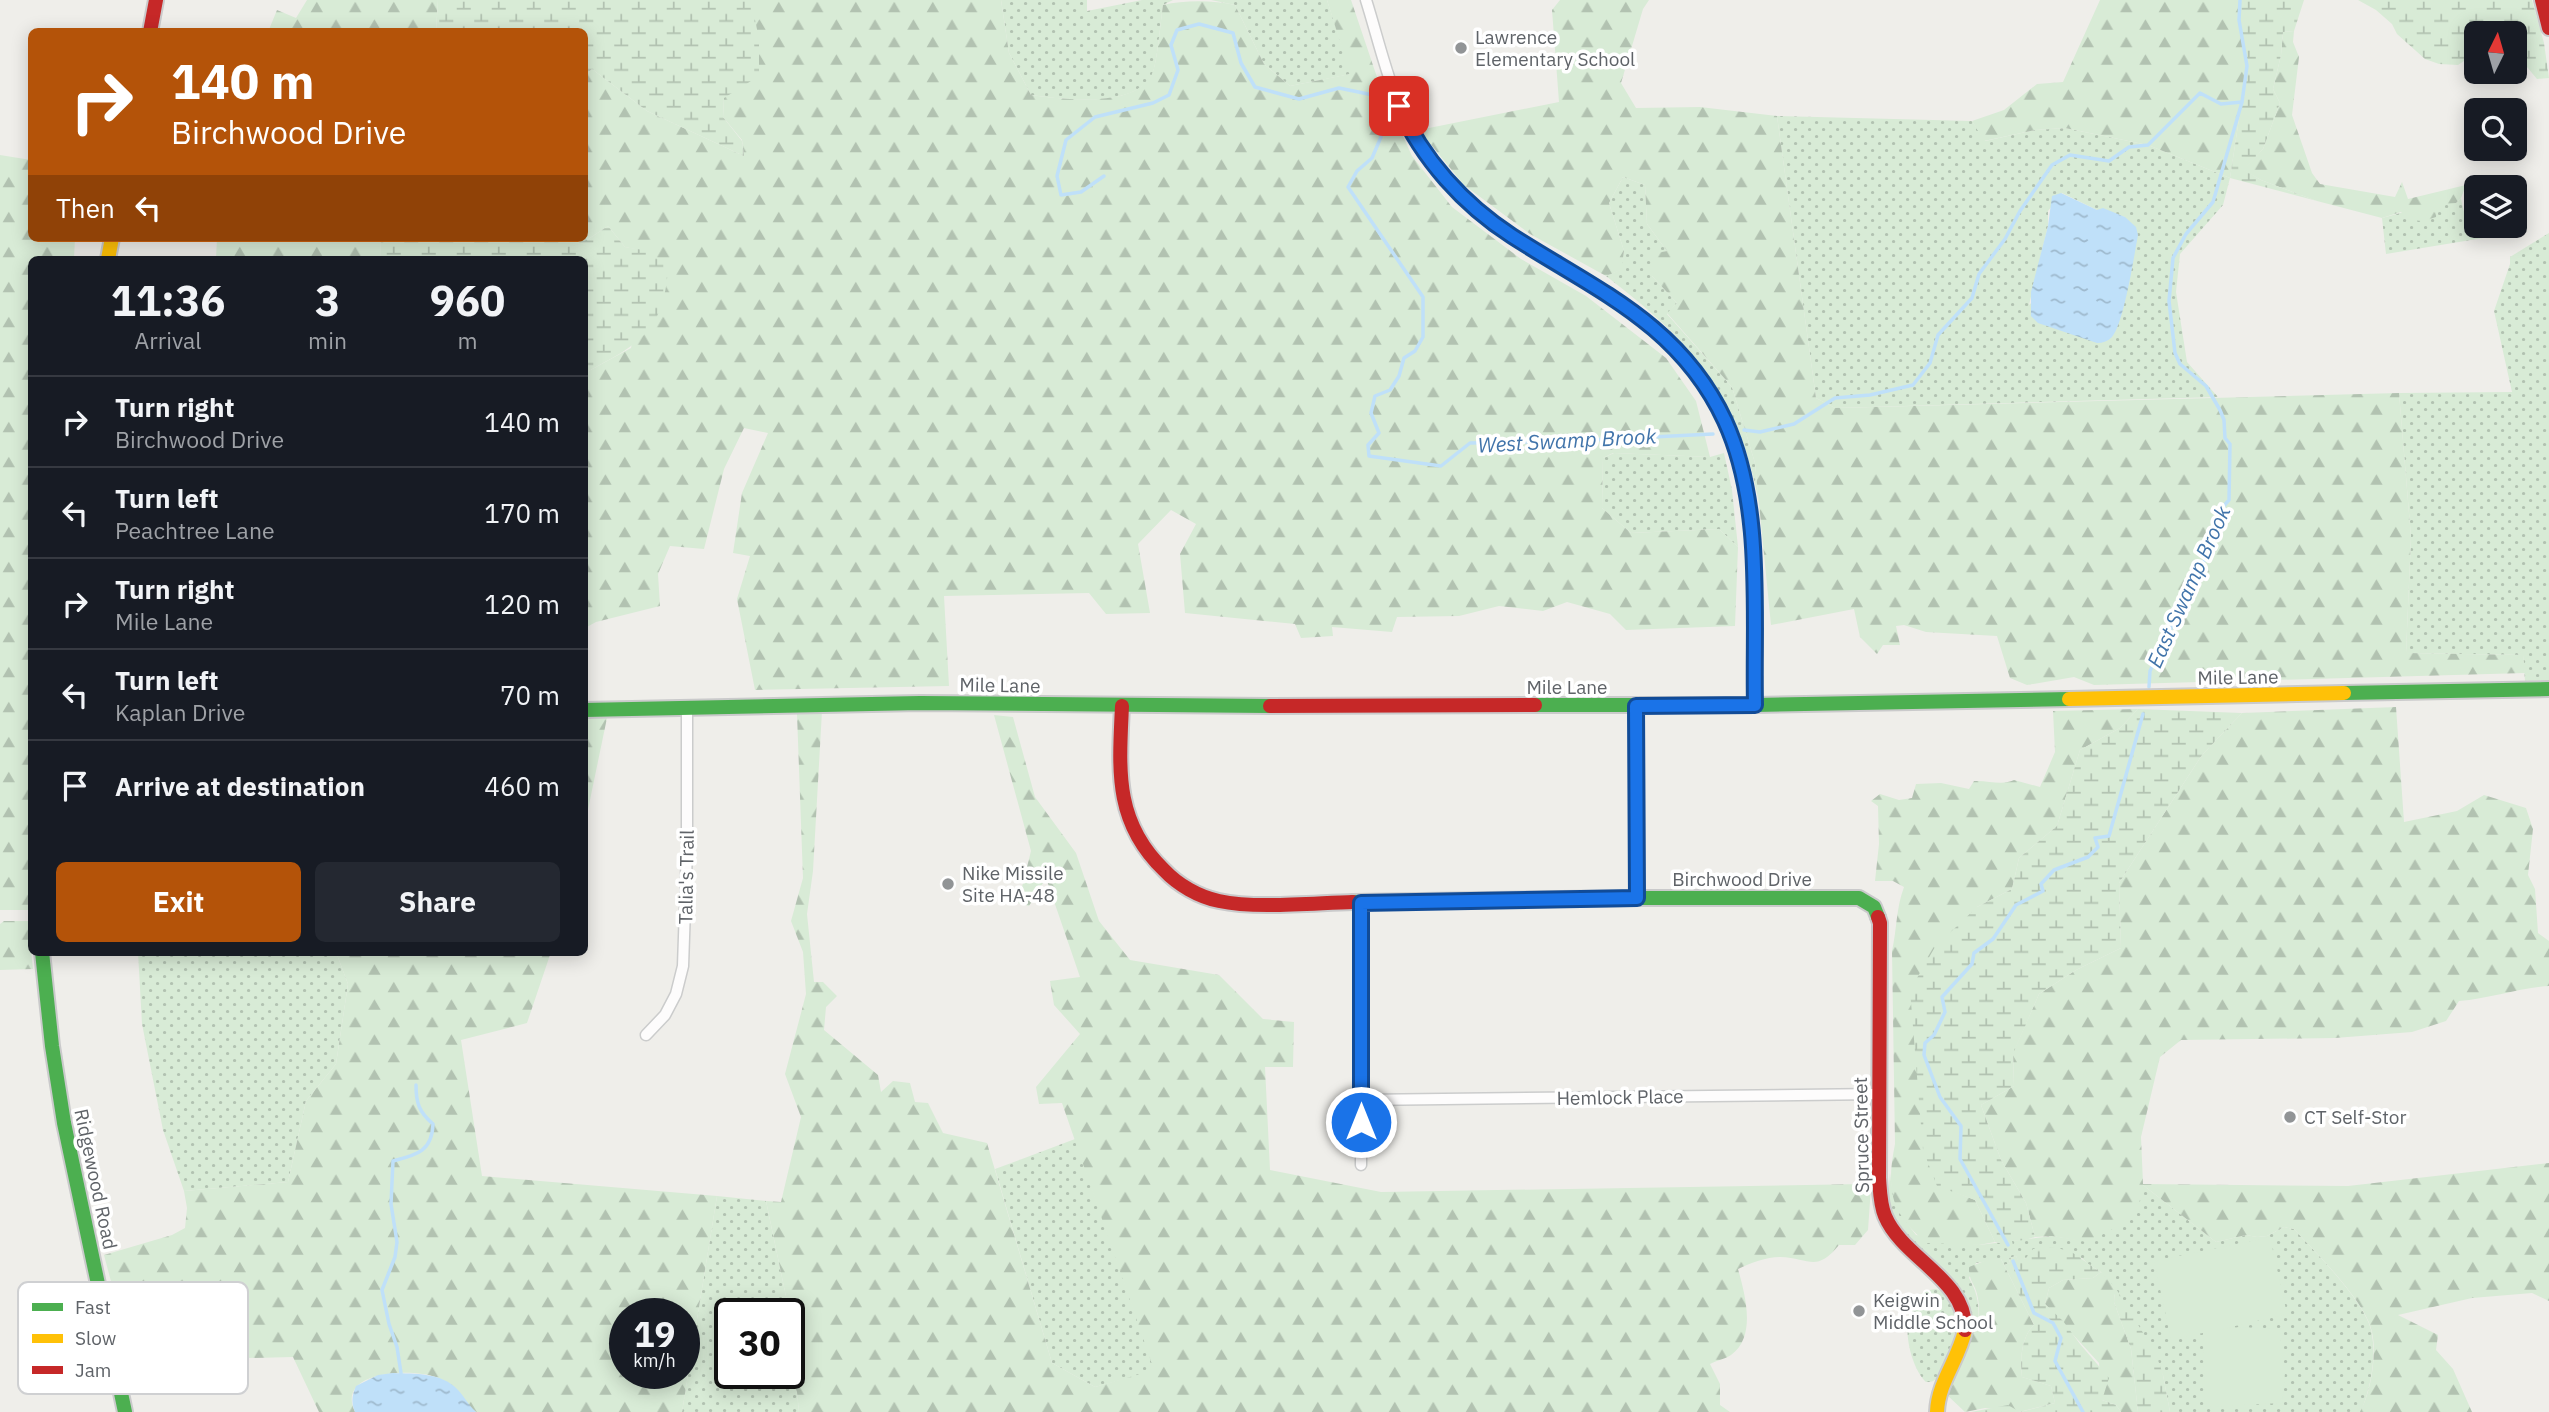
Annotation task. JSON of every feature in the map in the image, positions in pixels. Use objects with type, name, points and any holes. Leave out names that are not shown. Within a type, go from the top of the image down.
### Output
[{"type":"street","points":[[151,28],[156,0]]},
{"type":"street","points":[[1366,0],[1399,106],[1410,131],[1425,154],[1469,203],[1511,235],[1587,279],[1637,313],[1681,355],[1720,411],[1734,445],[1750,512],[1755,705]]},
{"type":"street","points":[[2542,0],[2549,28]]},
{"type":"street","name":"Mile Lane","points":[[588,710],[920,703],[1122,706],[1755,705],[2549,689]]},
{"type":"street","name":"Birchwood Drive","points":[[1122,706],[1119,768],[1128,820],[1140,843],[1156,864],[1194,892],[1218,901],[1251,904],[1637,898],[1859,898],[1874,906]]},
{"type":"street","points":[[1636,706],[1637,898]]},
{"type":"street","name":"Talia's Trail","points":[[646,1035],[665,1015],[676,994],[683,966],[687,849],[687,708]]},
{"type":"street","points":[[1360,1165],[1361,903]]},
{"type":"street","name":"Spruce Street","points":[[1874,906],[1880,923],[1881,1202],[1884,1215],[1898,1238],[1954,1294],[1965,1315],[1961,1341],[1941,1388],[1937,1412]]},
{"type":"street","name":"Ridgewood Road","points":[[42,956],[64,1123],[98,1282]]},
{"type":"street","name":"Hemlock Place","points":[[1361,1100],[1879,1094]]},
{"type":"street","name":"Ridgewood Road","points":[[121,1394],[125,1412]]},
{"type":"green space","points":[[307,0],[438,0],[436,28],[270,28],[277,10],[296,18]]},
{"type":"green space","points":[[438,0],[751,0],[759,39],[759,76],[724,98],[723,117],[742,141],[744,156],[647,111],[592,69],[588,72],[588,28],[436,28]]},
{"type":"green space","points":[[751,0],[1001,0],[1009,53],[1031,95],[1097,99],[1130,93],[1143,85],[1154,69],[1163,5],[1180,2],[1208,1],[1235,5],[1264,64],[1290,86],[1350,74],[1327,0],[1351,0],[1380,86],[1412,156],[1452,207],[1521,259],[1586,296],[1666,358],[1696,401],[1710,457],[1613,453],[1603,458],[1602,508],[1631,533],[1719,529],[1738,547],[1735,626],[1626,630],[1610,614],[1567,602],[1543,611],[1499,606],[1459,616],[1397,617],[1392,632],[1332,627],[1333,636],[1301,638],[1295,624],[1185,613],[1180,554],[1196,524],[1171,510],[1138,544],[1150,613],[1106,614],[1089,593],[944,596],[949,686],[755,690],[737,599],[750,556],[733,553],[742,493],[768,433],[744,428],[724,469],[704,549],[670,546],[658,574],[660,606],[588,626],[588,371],[631,348],[649,252],[625,247],[608,226],[588,239],[588,72],[592,69],[647,111],[744,156],[742,140],[723,117],[724,98]]},
{"type":"green space","points":[[1001,0],[1087,0],[1087,11],[1142,0],[1173,0],[1163,5],[1154,70],[1143,86],[1114,97],[1078,99],[1031,95],[1009,53]]},
{"type":"green space","points":[[1211,0],[1327,0],[1351,74],[1290,86],[1264,64],[1235,5]]},
{"type":"green space","points":[[1560,0],[1649,0],[1643,9],[1621,83],[1636,108],[1700,107],[1777,116],[1816,398],[1835,408],[2399,393],[2411,537],[2406,653],[2523,655],[2525,673],[2094,685],[2074,677],[2027,685],[2010,678],[1997,636],[1926,632],[1904,625],[1896,626],[1900,645],[1883,645],[1877,654],[1860,637],[1854,609],[1771,625],[1755,463],[1732,387],[1667,313],[1677,303],[1652,276],[1652,254],[1667,251],[1647,224],[1645,185],[1623,177],[1609,203],[1624,251],[1621,270],[1606,276],[1530,234],[1464,185],[1419,130],[1559,102],[1552,10]]},
{"type":"green space","points":[[2100,0],[2240,0],[2239,20],[2247,66],[2230,178],[2148,145],[2065,128],[2035,130],[1984,141],[1972,121],[2004,110],[2037,84],[2063,82]]},
{"type":"green space","points":[[2240,0],[2304,0],[2294,31],[2283,32],[2273,89],[2280,103],[2263,149],[2244,170],[2261,180],[2317,201],[2230,178],[2247,66],[2239,20]]},
{"type":"green space","points":[[2358,0],[2532,0],[2544,43],[2549,78],[2537,79],[2527,67],[2527,21],[2464,21],[2464,61],[2458,65],[2439,64],[2425,59],[2397,34],[2392,24],[2376,10]]},
{"type":"green space","points":[[2294,31],[2293,42],[2299,57],[2292,115],[2312,173],[2320,184],[2395,197],[2402,182],[2408,199],[2464,185],[2461,198],[2456,203],[2437,204],[2436,217],[2423,221],[2409,220],[2401,212],[2382,218],[2317,201],[2261,180],[2243,170],[2263,149],[2280,103],[2273,89],[2283,32]]},
{"type":"green space","points":[[1777,116],[1972,121],[1985,141],[2035,130],[2065,128],[2148,145],[2230,178],[2223,205],[2180,254],[2176,292],[2187,362],[2218,397],[1835,408],[1816,398]],"holes":[[[2062,193],[2097,210],[2125,217],[2029,305],[2048,226],[2048,211]]]},
{"type":"green space","points":[[0,155],[28,160],[28,242],[75,242],[74,256],[28,256],[28,910],[0,910]]},
{"type":"green space","points":[[1623,177],[1645,185],[1647,224],[1667,251],[1652,255],[1652,276],[1677,303],[1667,314],[1732,387],[1755,463],[1759,502],[1738,430],[1707,373],[1663,324],[1606,276],[1620,270],[1624,251],[1609,203]]},
{"type":"green space","points":[[2461,198],[2464,238],[2483,238],[2386,254],[2382,218],[2437,203],[2456,203]]},
{"type":"green space","points":[[608,226],[625,247],[649,251],[668,268],[661,308],[654,322],[633,345],[588,371],[588,256],[380,256],[381,242],[588,242]]},
{"type":"green space","points":[[2549,233],[2549,680],[2525,681],[2523,655],[2406,653],[2411,537],[2399,393],[2512,392],[2494,311],[2510,257]]},
{"type":"green space","points":[[217,242],[381,242],[380,256],[216,256]]},
{"type":"green space","points":[[1614,453],[1710,457],[1724,453],[1732,490],[1738,547],[1719,529],[1631,533],[1602,508],[1603,458]]},
{"type":"green space","points":[[2396,707],[2404,822],[2457,811],[2484,795],[2526,808],[2533,829],[2528,875],[2535,889],[2538,933],[2549,941],[2549,986],[2459,1001],[2446,1021],[2412,1032],[2335,1038],[2181,1040],[2160,1057],[2141,1137],[2143,1184],[2348,1186],[2549,1163],[2549,1301],[2532,1293],[2472,1298],[2398,1315],[2438,1335],[2436,1350],[2453,1369],[2472,1412],[2360,1412],[2367,1394],[2373,1362],[2372,1332],[2368,1320],[2339,1278],[2294,1229],[2284,1227],[2267,1236],[2246,1235],[2216,1242],[2143,1185],[2138,1209],[2115,1228],[2087,1242],[2052,1236],[2035,1237],[2026,1203],[2001,1160],[1981,1105],[2014,1086],[2013,1053],[2039,994],[2076,970],[2121,948],[2119,883],[2202,755],[2242,713]]},
{"type":"green space","points":[[2138,709],[2120,728],[2080,750],[2057,826],[2019,858],[2012,889],[1977,907],[1937,1185],[1975,1200],[1995,1242],[1979,1245],[1927,1243],[1905,1221],[1898,1210],[1891,1187],[1895,1144],[1892,951],[1904,887],[1893,881],[1875,881],[1879,844],[1878,806],[1871,801],[1880,794],[1899,800],[1912,798],[1916,784],[1941,783],[1969,789],[1974,781],[2000,783],[2014,780],[2040,787],[2055,752],[2053,711]]},
{"type":"green space","points":[[2138,709],[2242,713],[2202,755],[2119,883],[2121,948],[2076,970],[2039,994],[2013,1054],[2014,1086],[1981,1105],[2001,1160],[2026,1203],[2035,1237],[2012,1241],[2013,1245],[2005,1248],[2003,1244],[1995,1242],[1975,1200],[1937,1186],[1923,1150],[1910,990],[1935,947],[1977,907],[2012,889],[2019,858],[2057,826],[2080,750],[2120,728]]},
{"type":"green space","points":[[822,711],[813,871],[807,914],[814,982],[823,982],[837,996],[826,1007],[824,1030],[878,1075],[881,1092],[893,1081],[910,1083],[915,1102],[928,1103],[943,1133],[987,1143],[1052,1363],[1095,1387],[1154,1370],[1062,1103],[1039,1104],[1036,1087],[1080,1034],[1054,1005],[1050,981],[1080,977],[1046,878],[1029,906],[1018,903],[1031,851],[994,715],[1013,717],[1035,797],[1076,853],[1099,921],[1130,960],[1219,975],[1263,1019],[1294,1022],[1293,1067],[1265,1067],[1270,1170],[1381,1192],[1863,1184],[1872,1173],[1868,1230],[1855,1245],[1839,1245],[1831,1254],[1818,1261],[1775,1257],[1738,1269],[1746,1302],[1744,1337],[1731,1355],[1710,1364],[1720,1384],[1720,1405],[1730,1412],[799,1412],[796,1389],[805,1389],[805,1298],[786,1298],[766,1201],[781,1202],[801,1117],[785,1074],[806,994],[803,952],[791,921],[803,878],[797,714]]},
{"type":"green space","points":[[588,718],[607,718],[588,810]]},
{"type":"green space","points":[[4,921],[28,921],[28,956],[32,956],[33,969],[0,970],[0,924]]},
{"type":"green space","points":[[138,956],[338,956],[348,984],[336,1064],[306,1101],[288,1182],[184,1191],[163,1130],[142,1024]]},
{"type":"green space","points":[[338,956],[550,956],[527,1023],[461,1040],[482,1176],[717,1196],[700,1301],[700,1298],[609,1298],[609,1389],[686,1389],[682,1412],[476,1412],[455,1389],[436,1377],[395,1373],[366,1380],[356,1388],[352,1398],[355,1412],[319,1412],[293,1357],[248,1358],[248,1282],[111,1282],[104,1255],[172,1235],[185,1228],[187,1208],[184,1191],[288,1182],[306,1101],[336,1064],[348,984]]},
{"type":"green space","points":[[1075,1139],[1155,1371],[1095,1387],[1052,1363],[995,1169]]},
{"type":"green space","points":[[1890,1173],[1898,1206],[1916,1235],[1979,1245],[2052,1236],[2087,1241],[2143,1185],[2216,1242],[2246,1235],[2267,1236],[2284,1227],[2294,1229],[2351,1294],[2368,1322],[2372,1334],[2373,1363],[2362,1409],[2360,1412],[2170,1412],[2163,1375],[2101,1272],[2082,1258],[2026,1258],[2018,1261],[2016,1256],[2009,1258],[2010,1263],[2004,1265],[2001,1259],[1976,1263],[1969,1278],[1978,1305],[1976,1333],[1971,1335],[1971,1312],[1964,1294],[1953,1279],[1909,1240],[1898,1225],[1889,1202]]},
{"type":"green space","points":[[717,1196],[766,1201],[786,1298],[714,1298],[714,1389],[796,1389],[799,1412],[682,1412],[686,1389],[700,1389],[700,1301]]},
{"type":"green space","points":[[2270,1237],[2287,1314],[2218,1330],[2239,1327],[2279,1329],[2285,1373],[2282,1403],[2205,1407],[2203,1333],[2171,1339],[2154,1261]]},
{"type":"green space","points":[[2044,1247],[2064,1250],[2101,1272],[2093,1278],[2063,1280],[2049,1288],[2045,1304],[2063,1321],[2109,1378],[2102,1400],[2116,1405],[2121,1412],[2020,1412],[2055,1403],[2051,1386],[2022,1377],[2022,1349],[2026,1336],[2034,1325],[2004,1265],[2010,1263],[2009,1258],[2026,1258],[2033,1249]]},
{"type":"green space","points":[[2001,1259],[2034,1325],[2026,1336],[2022,1349],[2022,1377],[2051,1386],[2055,1403],[2019,1412],[1985,1408],[1965,1412],[1946,1394],[1971,1335],[1976,1333],[1978,1299],[1969,1267],[1987,1260]]},
{"type":"green space","points":[[2101,1272],[2115,1287],[2114,1302],[2131,1349],[2138,1412],[2121,1412],[2116,1405],[2102,1400],[2099,1363],[2045,1304],[2049,1288],[2063,1280],[2093,1278]]},
{"type":"green space","points":[[2115,1287],[2156,1354],[2170,1412],[2138,1412],[2131,1349],[2114,1302]]},
{"type":"green space","points":[[1936,1289],[1952,1301],[1956,1310],[1956,1329],[1940,1374],[1931,1382],[1926,1382],[1913,1359],[1907,1329],[1914,1302],[1923,1293]]},
{"type":"green space","points":[[2008,1405],[2020,1412],[1971,1412]]},
{"type":"water","points":[[2061,193],[2097,210],[2103,208],[2125,217],[2136,227],[2138,235],[2121,318],[2112,337],[2107,341],[2097,343],[2038,323],[2031,316],[2031,292],[2048,226],[2052,196]]},
{"type":"water","points":[[378,1375],[427,1375],[444,1380],[458,1390],[476,1412],[355,1412],[352,1399],[356,1386]]},
{"type":"waterway","name":"East Swamp Brook","points":[[2149,687],[2150,671],[2222,524],[2222,511],[2229,500],[2230,444],[2225,438],[2224,420],[2206,386],[2180,364],[2175,353],[2169,301],[2173,258],[2186,234],[2213,202],[2242,102],[2247,66],[2239,20],[2240,0]]},
{"type":"waterway","name":"West Swamp Brook","points":[[1104,176],[1081,192],[1061,195],[1057,176],[1066,140],[1095,117],[1153,103],[1169,95],[1178,70],[1171,45],[1177,30],[1199,24],[1233,33],[1241,63],[1255,87],[1299,99],[1339,88],[1373,95],[1379,113],[1381,137],[1372,158],[1357,171],[1348,187],[1423,297],[1423,337],[1415,351],[1404,358],[1399,376],[1390,390],[1375,396],[1371,413],[1379,433],[1368,445],[1369,456],[1441,466],[1470,443],[1713,434]]},
{"type":"waterway","name":"West Swamp Brook","points":[[1744,430],[1760,432],[1794,424],[1835,398],[1870,395],[1913,385],[1930,363],[1938,335],[1972,298],[1979,274],[2005,239],[2020,211],[2052,165],[2070,155],[2109,161],[2129,147],[2148,145],[2200,93],[2221,104],[2242,102]]},
{"type":"waterway","name":"East Swamp Brook","points":[[2008,1245],[1960,1159],[1961,1126],[1940,1097],[1924,1055],[1925,1043],[1934,1035],[1945,1012],[1942,997],[1972,964],[1974,953],[1993,939],[2016,905],[2043,891],[2041,884],[2054,870],[2088,857],[2098,847],[2095,838],[2109,836],[2143,714]]},
{"type":"waterway","name":"West Swamp Brook","points":[[401,1373],[382,1290],[395,1257],[397,1242],[391,1204],[393,1161],[421,1151],[430,1141],[432,1133],[433,1124],[419,1107],[416,1085]]},
{"type":"waterway","name":"East Swamp Brook","points":[[2013,1261],[2034,1313],[2053,1323],[2061,1338],[2055,1361],[2083,1412]]},
{"type":"traffic: fast","points":[[2344,693],[2549,689]]},
{"type":"traffic: fast","points":[[1535,705],[1755,705],[2069,699]]},
{"type":"traffic: fast","points":[[588,710],[920,703],[1270,706]]},
{"type":"traffic: fast","points":[[1353,902],[1859,898],[1874,907],[1878,917]]},
{"type":"traffic: fast","points":[[42,956],[64,1123],[98,1282]]},
{"type":"traffic: fast","points":[[121,1394],[125,1412]]},
{"type":"traffic: slow","points":[[109,256],[111,242]]},
{"type":"traffic: slow","points":[[2069,699],[2344,693]]},
{"type":"traffic: slow","points":[[1937,1412],[1941,1391],[1965,1330]]},
{"type":"traffic: jam","points":[[151,28],[156,0]]},
{"type":"traffic: jam","points":[[2542,0],[2549,28]]},
{"type":"traffic: jam","points":[[1270,706],[1535,705]]},
{"type":"traffic: jam","points":[[1122,706],[1121,773],[1128,814],[1148,852],[1170,875],[1196,893],[1233,903],[1267,905],[1353,902]]},
{"type":"traffic: jam","points":[[1878,917],[1879,1178],[1882,1207],[1894,1231],[1905,1245],[1956,1297],[1963,1312],[1965,1330]]},
{"type":"place","name":"Lawrence Elementary School","points":[[1461,48]]},
{"type":"place","name":"Nike Missile Site HA-48","points":[[948,884]]},
{"type":"place","name":"CT Self-Stor","points":[[2290,1117]]},
{"type":"place","name":"Keigwin Middle School","points":[[1859,1311]]},
{"type":"route","points":[[1361,1122],[1361,903],[1637,898],[1636,706],[1755,705],[1750,512],[1734,445],[1709,392],[1681,355],[1637,313],[1587,279],[1511,235],[1469,203],[1425,154],[1410,131],[1399,106]]}]
